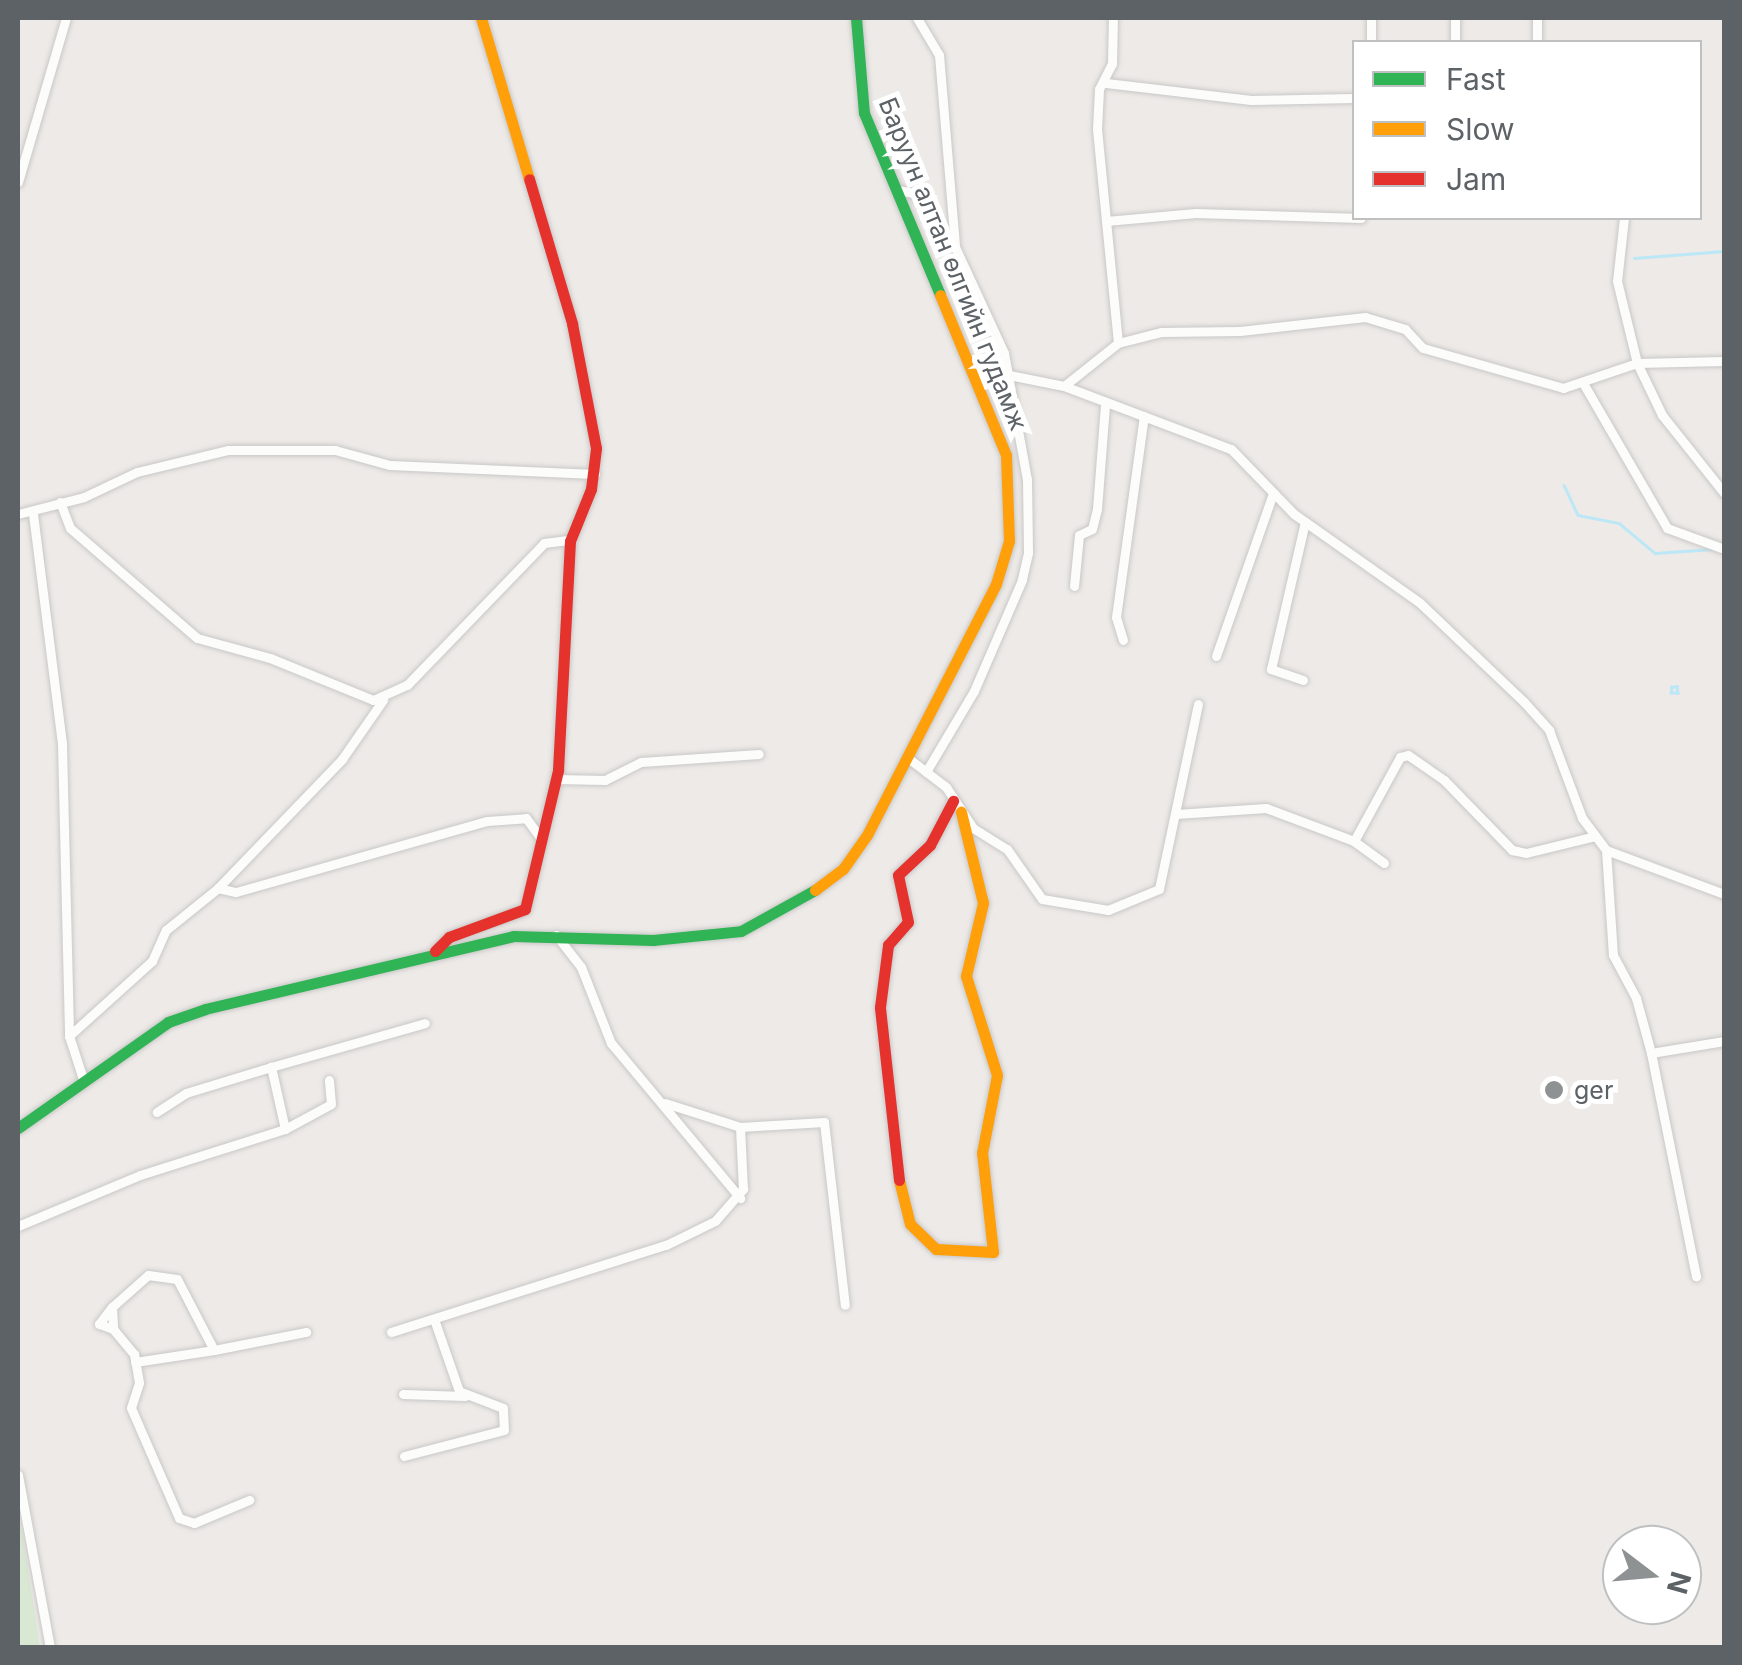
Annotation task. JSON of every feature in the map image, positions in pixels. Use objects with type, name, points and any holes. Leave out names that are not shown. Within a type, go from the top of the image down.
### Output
[{"type":"street","points":[[18,182],[66,18]]},
{"type":"street","points":[[18,1128],[168,1022],[204,1008],[435,951],[464,930],[525,909],[556,779],[570,636],[570,540],[595,474],[584,369],[482,18]]},
{"type":"street","name":"Баруун алтан өлгийн гудамж","points":[[435,951],[554,933],[684,939],[766,923],[843,869],[908,758],[996,584],[1009,541],[1006,455],[864,112],[856,18]]},
{"type":"street","points":[[917,18],[942,75],[955,247]]},
{"type":"street","points":[[1113,18],[1106,83],[1099,89],[1097,129],[1118,344]]},
{"type":"street","points":[[1106,83],[1250,100],[1352,98]]},
{"type":"street","points":[[896,190],[914,192],[955,247],[1009,375],[1023,442],[1028,552],[974,691],[926,772]]},
{"type":"street","points":[[1106,221],[1196,213],[1352,218]]},
{"type":"street","points":[[1624,220],[1617,281],[1637,364],[1662,415],[1724,493]]},
{"type":"street","points":[[1064,386],[1118,344],[1161,332],[1258,330],[1365,317],[1395,325],[1442,354],[1564,388],[1637,364],[1724,361]]},
{"type":"street","points":[[1009,375],[1064,386],[1106,406],[1231,448],[1305,522],[1420,603],[1549,730],[1582,818],[1606,850],[1613,955],[1636,998],[1651,1053],[1696,1278]]},
{"type":"street","points":[[1582,382],[1667,528],[1724,549]]},
{"type":"street","points":[[1074,586],[1079,535],[1092,529],[1097,509],[1106,406]]},
{"type":"street","points":[[1123,640],[1116,617],[1144,416]]},
{"type":"street","points":[[18,514],[33,514],[137,472],[228,450],[335,450],[390,465],[595,474]]},
{"type":"street","points":[[1216,656],[1274,493]]},
{"type":"street","points":[[60,502],[70,528],[196,638],[383,700]]},
{"type":"street","points":[[33,514],[62,745],[69,1036],[83,1080]]},
{"type":"street","points":[[1303,680],[1271,668],[1305,522]]},
{"type":"street","points":[[69,1036],[152,961],[166,930],[218,888],[342,758],[383,700],[407,684],[544,544],[570,540]]},
{"type":"street","points":[[908,758],[957,807],[1008,848],[1042,900],[1094,911],[1159,889],[1198,704]]},
{"type":"street","points":[[556,779],[606,780],[641,762],[759,754]]},
{"type":"street","points":[[1354,841],[1400,758],[1408,755],[1444,780],[1512,850],[1526,854],[1596,836]]},
{"type":"street","points":[[957,807],[983,904],[966,976],[997,1076],[982,1166],[993,1252],[977,1255],[936,1250],[910,1224],[896,1171],[880,1007],[888,945],[908,922],[898,875],[930,844],[957,807]]},
{"type":"street","points":[[1176,814],[1266,808],[1354,841],[1384,863]]},
{"type":"street","points":[[218,888],[236,892],[487,822],[526,818],[542,840]]},
{"type":"street","points":[[1606,850],[1724,894]]},
{"type":"street","points":[[554,933],[581,967],[611,1043],[665,1103],[740,1198]]},
{"type":"street","points":[[156,1112],[199,1088],[425,1023]]},
{"type":"street","points":[[1651,1053],[1724,1041]]},
{"type":"street","points":[[271,1068],[285,1129]]},
{"type":"street","points":[[18,1226],[140,1174],[285,1129],[331,1104],[329,1080]]},
{"type":"street","points":[[665,1103],[740,1127],[824,1122],[845,1305]]},
{"type":"street","points":[[392,1332],[435,1322],[666,1245],[715,1221],[740,1198],[740,1127]]},
{"type":"street","points":[[214,1350],[176,1279],[148,1275],[99,1324],[113,1329],[135,1362],[139,1383],[131,1408],[179,1518],[194,1522],[249,1500]]},
{"type":"street","points":[[404,1456],[504,1430],[503,1408],[459,1391],[435,1322]]},
{"type":"street","points":[[135,1362],[306,1332]]},
{"type":"street","points":[[403,1394],[471,1395]]},
{"type":"street","points":[[18,1475],[50,1648]]},
{"type":"green space","points":[[18,1506],[40,1647],[18,1647]]},
{"type":"waterway","points":[[1634,258],[1724,251]]},
{"type":"waterway","points":[[1564,485],[1578,515],[1619,523],[1655,553],[1713,549]]},
{"type":"waterway","points":[[1677,686],[1678,693],[1671,693],[1671,687],[1677,686]]},
{"type":"traffic: fast","points":[[856,18],[864,113],[940,295]]},
{"type":"traffic: fast","points":[[18,1128],[168,1022],[205,1009],[513,936],[653,940],[741,931],[815,890]]},
{"type":"traffic: slow","points":[[481,18],[529,179]]},
{"type":"traffic: slow","points":[[815,890],[843,869],[867,835],[996,584],[1009,541],[1006,455],[940,295]]},
{"type":"traffic: slow","points":[[899,1180],[910,1224],[936,1249],[993,1252],[982,1153],[997,1075],[966,976],[983,903],[961,812]]},
{"type":"traffic: jam","points":[[435,951],[449,937],[525,909],[558,770],[570,541],[591,489],[596,448],[572,323],[529,179]]},
{"type":"traffic: jam","points":[[899,1180],[880,1007],[888,945],[908,922],[898,875],[930,845],[953,801]]},
{"type":"place","name":"ger","points":[[1554,1090]]}]
